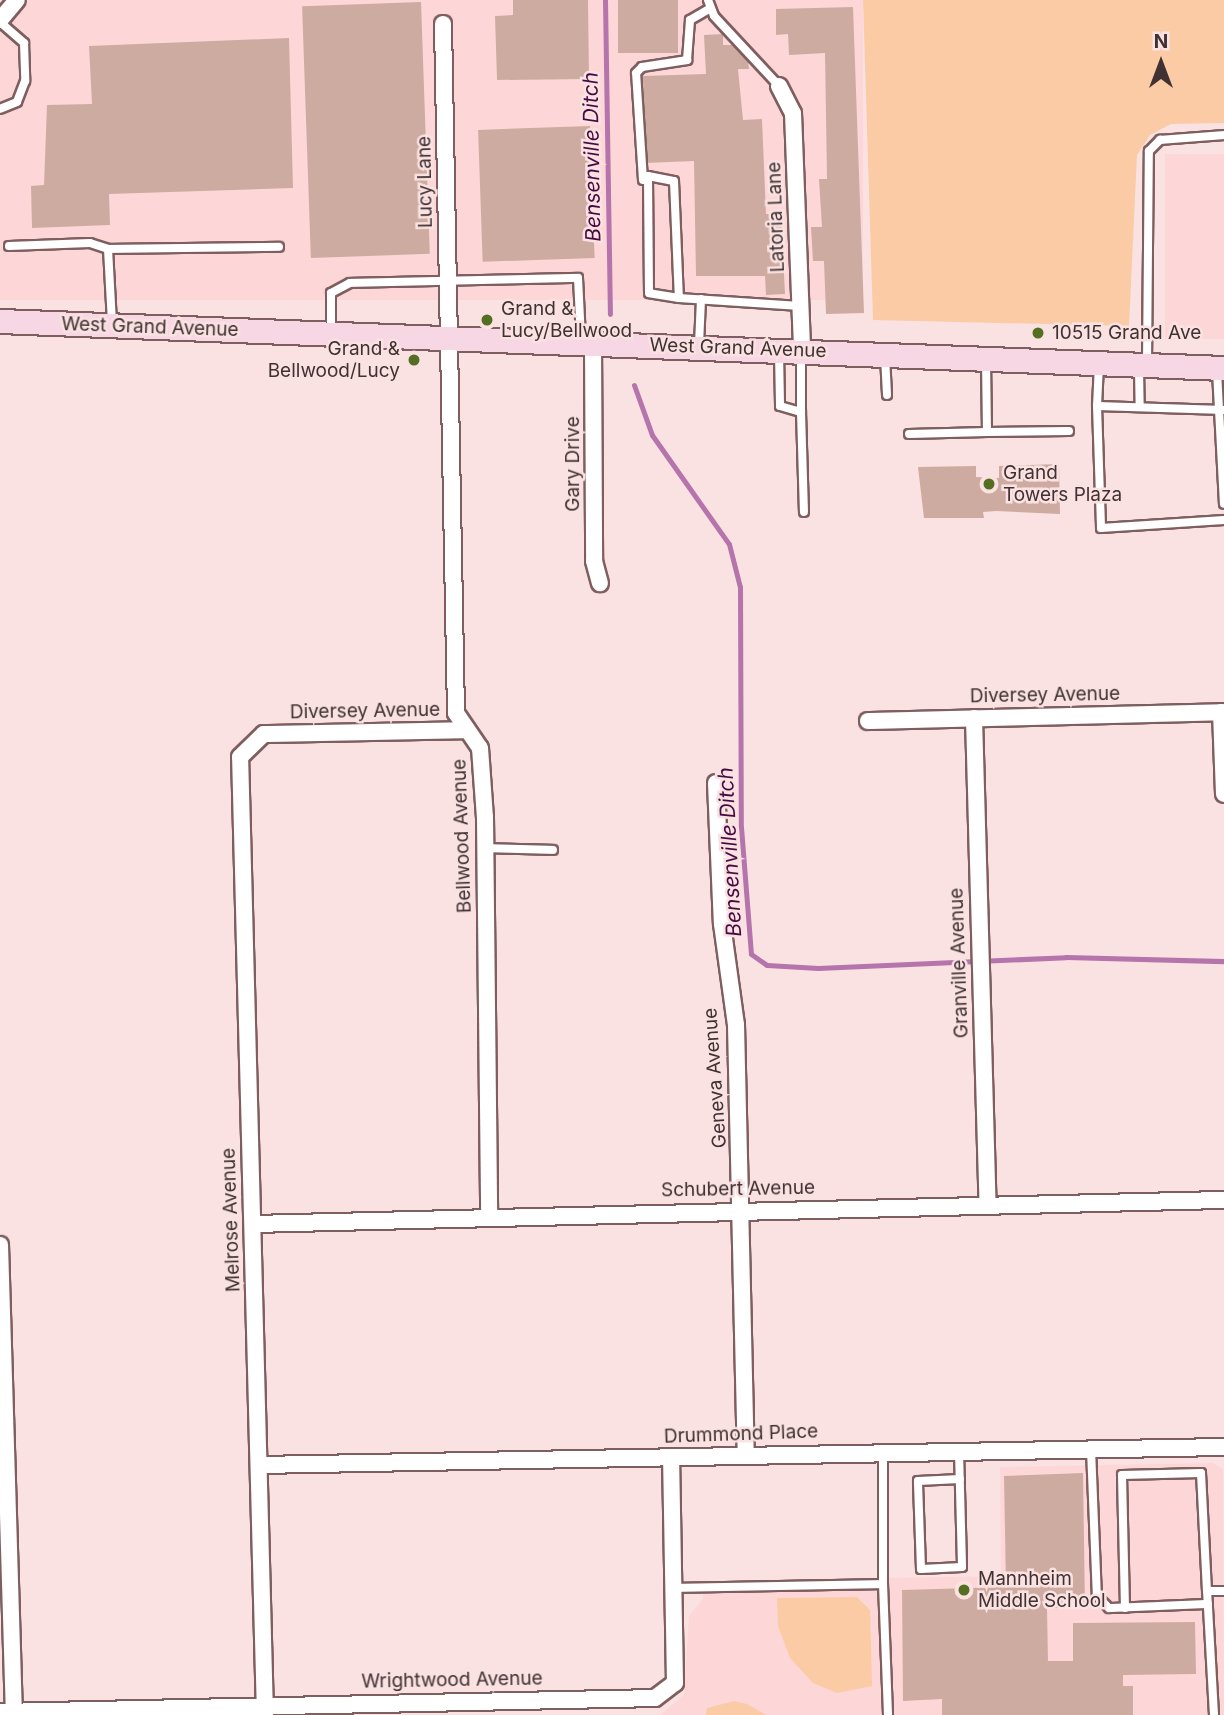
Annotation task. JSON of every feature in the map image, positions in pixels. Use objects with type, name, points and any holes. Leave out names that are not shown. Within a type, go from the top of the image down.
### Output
[{"type":"main road","name":"West Grand Avenue","points":[[0,321],[1220,368]]},
{"type":"street","points":[[0,21],[17,0]]},
{"type":"street","name":"Lucy Lane","points":[[443,24],[448,338]]},
{"type":"street","name":"Latoria Lane","points":[[779,86],[793,113],[800,306],[790,350]]},
{"type":"street","name":"Bellwood Avenue","points":[[448,338],[456,713],[480,748],[486,848],[489,1213]]},
{"type":"street","name":"Gary Drive","points":[[587,343],[594,561],[600,583]]},
{"type":"street","points":[[1222,712],[1224,794]]},
{"type":"street","name":"Diversey Avenue","points":[[867,721],[1222,712]]},
{"type":"street","name":"Granville Avenue","points":[[974,718],[988,1206]]},
{"type":"street","name":"Diversey Avenue","points":[[264,734],[467,730]]},
{"type":"street","name":"Melrose Avenue","points":[[264,734],[240,757],[265,1710]]},
{"type":"street","name":"Geneva Avenue","points":[[716,783],[744,1210],[746,1455]]},
{"type":"street","name":"Schubert Avenue","points":[[253,1224],[489,1213],[1224,1200]]},
{"type":"street","points":[[0,1245],[9,1713]]},
{"type":"street","name":"Drummond Place","points":[[259,1465],[1224,1447]]},
{"type":"street","name":"Wrightwood Avenue","points":[[9,1713],[265,1710],[654,1698],[675,1683],[671,1457]]},
{"type":"lane","points":[[779,86],[709,4],[690,20],[687,60],[642,67],[636,74],[649,293],[679,298],[800,306]]},
{"type":"lane","points":[[0,21],[24,43],[25,81],[18,102],[0,109]]},
{"type":"lane","points":[[1140,407],[1149,151],[1160,140],[1224,135]]},
{"type":"lane","points":[[643,180],[674,181],[679,298]]},
{"type":"lane","points":[[9,246],[90,243],[108,249],[279,247]]},
{"type":"lane","points":[[108,249],[112,326]]},
{"type":"lane","points":[[331,334],[330,299],[338,288],[448,281],[578,278],[587,343]]},
{"type":"lane","points":[[699,347],[701,299]]},
{"type":"lane","points":[[790,350],[780,406],[800,412]]},
{"type":"lane","points":[[790,350],[800,412],[804,512]]},
{"type":"lane","points":[[885,354],[887,395]]},
{"type":"lane","points":[[986,358],[986,432]]},
{"type":"lane","points":[[1099,362],[1097,406],[1101,528],[1224,520]]},
{"type":"lane","points":[[1220,368],[1224,504]]},
{"type":"lane","points":[[1097,406],[1221,410]]},
{"type":"lane","points":[[909,434],[1069,431]]},
{"type":"lane","points":[[486,848],[552,850]]},
{"type":"lane","points":[[1091,1449],[1097,1596],[1109,1608],[1208,1604]]},
{"type":"lane","points":[[959,1451],[960,1479],[962,1567],[921,1569],[918,1481],[960,1479]]},
{"type":"lane","points":[[883,1452],[883,1584],[888,1715]]},
{"type":"lane","points":[[1125,1608],[1122,1475],[1201,1473],[1213,1715]]},
{"type":"lane","points":[[674,1588],[883,1584]]},
{"type":"lane","points":[[1207,1591],[1224,1591]]},
{"type":"shaded area","points":[[0,0],[863,0],[863,300],[0,300]]},
{"type":"shaded area","points":[[863,0],[1224,0],[1224,123],[1171,124],[1150,135],[1137,155],[1129,326],[873,320]]},
{"type":"shaded area","points":[[1165,154],[1224,154],[1224,339],[1165,339]]},
{"type":"shaded area","name":"Mannheim Middle School","points":[[1213,1463],[1223,1469],[1224,1715],[660,1715],[684,1695],[689,1616],[703,1599],[703,1581],[1001,1576],[1000,1467]]},
{"type":"shaded area","points":[[857,1597],[870,1610],[872,1686],[837,1693],[813,1683],[790,1658],[778,1626],[777,1598]]},
{"type":"shaded area","points":[[734,1701],[747,1704],[766,1715],[706,1715],[707,1708]]},
{"type":"building","points":[[513,0],[588,0],[589,79],[497,80],[495,16],[513,15]]},
{"type":"building","points":[[618,0],[678,0],[678,53],[618,53]]},
{"type":"building","points":[[421,2],[430,254],[311,258],[302,6]]},
{"type":"building","points":[[853,7],[864,313],[826,314],[824,261],[813,261],[811,227],[822,227],[819,179],[827,179],[825,53],[789,55],[788,34],[776,35],[776,9]]},
{"type":"building","points":[[723,34],[723,45],[734,45],[748,61],[749,69],[738,69],[743,120],[762,119],[766,214],[781,214],[785,294],[766,295],[765,276],[696,276],[694,161],[645,163],[643,76],[706,74],[704,35]]},
{"type":"building","points":[[289,38],[293,188],[109,194],[110,225],[32,228],[31,186],[44,185],[47,105],[92,104],[89,46]]},
{"type":"building","points":[[590,126],[595,258],[483,262],[478,130]]},
{"type":"building","name":"Grand Towers Plaza","points":[[1059,464],[1060,514],[996,511],[983,512],[984,518],[924,518],[918,467],[976,466],[976,477],[999,478],[999,466]]},
{"type":"building","points":[[1083,1473],[1085,1608],[1047,1608],[1048,1661],[1073,1661],[1073,1623],[1195,1622],[1196,1674],[1123,1675],[1123,1686],[1133,1686],[1133,1715],[942,1715],[942,1699],[903,1701],[902,1590],[1006,1587],[1004,1476]]},
{"type":"waterway","name":"Bensenville Ditch","points":[[605,0],[610,314]]},
{"type":"waterway","name":"Bensenville Ditch","points":[[634,385],[652,435],[729,544],[740,587],[741,827],[751,954],[767,965],[818,968],[1066,957],[1224,961]]},
{"type":"place","name":"Grand & Lucy/Bellwood","points":[[487,320]]},
{"type":"place","name":"10515 Grand Ave","points":[[1038,333]]},
{"type":"place","name":"Grand & Bellwood/Lucy","points":[[414,360]]},
{"type":"place","name":"Grand Towers Plaza","points":[[989,484]]},
{"type":"place","name":"Mannheim Middle School","points":[[964,1590]]}]
